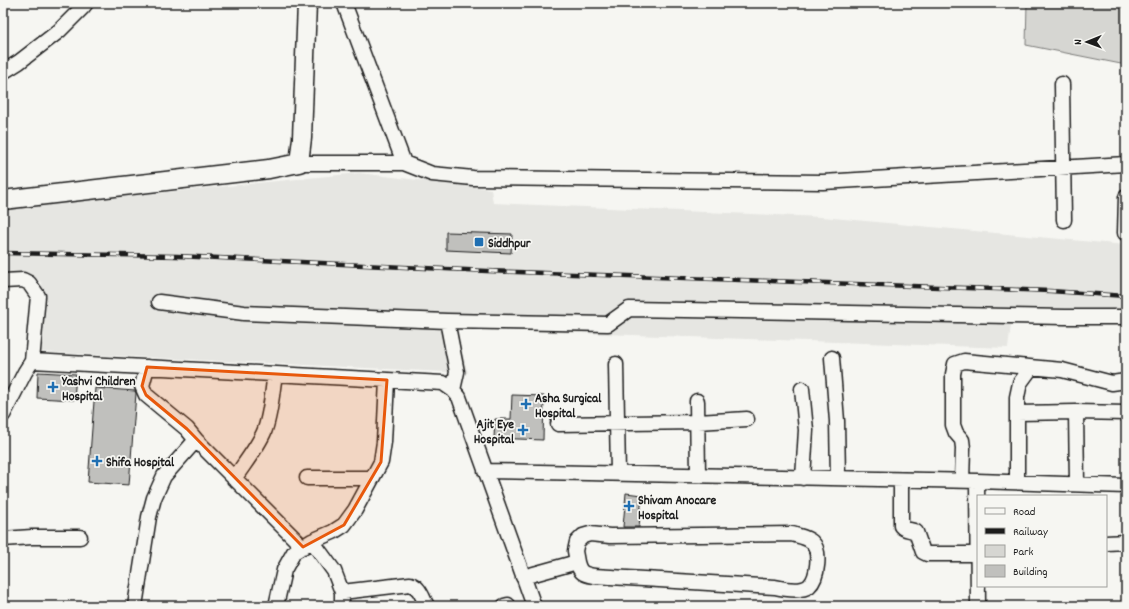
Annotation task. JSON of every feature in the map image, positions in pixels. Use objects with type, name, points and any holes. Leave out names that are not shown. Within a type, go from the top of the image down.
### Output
[{"type":"main road","points":[[3,200],[269,169],[299,162],[302,138],[307,3]]},
{"type":"street","points":[[344,3],[404,163]]},
{"type":"street","points":[[3,72],[19,62],[59,31],[83,4]]},
{"type":"street","points":[[1062,84],[1064,220]]},
{"type":"street","points":[[299,162],[404,163],[432,174],[473,178],[823,182],[1126,164]]},
{"type":"street","points":[[1125,233],[1126,196]]},
{"type":"street","points":[[3,281],[23,280],[29,283],[38,296],[32,361],[3,415]]},
{"type":"street","points":[[159,302],[244,314],[447,321],[608,324],[629,309],[1126,317]]},
{"type":"street","points":[[447,321],[457,372],[453,390]]},
{"type":"street","points":[[832,358],[837,421],[838,478]]},
{"type":"street","points":[[32,361],[443,383],[453,390],[459,397],[534,606]]},
{"type":"street","points":[[962,481],[962,440],[956,433],[953,425],[953,374],[955,364],[964,361],[1062,370],[1112,382],[1126,381]]},
{"type":"street","points":[[616,364],[618,474]]},
{"type":"street","points":[[147,367],[142,386],[146,395],[187,429],[234,479],[308,544],[334,571],[342,592],[342,606]]},
{"type":"street","points":[[1017,482],[1017,397],[1020,383],[1031,368]]},
{"type":"street","points":[[234,479],[264,432],[275,374]]},
{"type":"street","points":[[276,606],[284,570],[294,552],[344,525],[355,510],[381,462],[384,442],[387,380]]},
{"type":"street","points":[[802,389],[806,430],[803,478]]},
{"type":"street","points":[[697,401],[698,475]]},
{"type":"street","points":[[1076,412],[1077,484]]},
{"type":"street","points":[[1016,413],[1126,413]]},
{"type":"street","points":[[558,424],[698,422],[747,419]]},
{"type":"street","points":[[135,606],[149,517],[154,498],[164,476],[196,440]]},
{"type":"street","points":[[485,472],[978,481],[1126,486]]},
{"type":"street","points":[[307,478],[372,478]]},
{"type":"street","points":[[900,480],[901,526],[905,530],[914,530],[916,532],[923,552],[927,554],[977,554]]},
{"type":"street","points":[[978,481],[978,495]]},
{"type":"street","points":[[590,534],[610,536],[792,534],[806,538],[812,542],[816,548],[818,560],[814,578],[808,586],[790,589],[586,575],[579,570],[577,562],[575,551],[577,542],[583,536],[590,534]]},
{"type":"street","points":[[3,539],[32,537],[80,537]]},
{"type":"street","points":[[1107,543],[1126,542]]},
{"type":"street","points":[[523,577],[577,562]]},
{"type":"street","points":[[342,592],[410,584],[416,585],[426,606]]},
{"type":"street","points":[[978,587],[978,606]]},
{"type":"highlighted area","points":[[147,367],[387,380],[381,462],[344,525],[303,547],[187,429],[146,395],[142,386]]},
{"type":"shaded area","points":[[359,173],[491,189],[493,203],[822,217],[1126,245],[1126,325],[1011,325],[1008,348],[456,329],[468,373],[37,352],[42,283],[32,275],[3,274],[3,208]]},
{"type":"green space","points":[[1027,3],[1126,3],[1126,65],[1026,45]]},
{"type":"building","points":[[446,232],[512,234],[511,253],[446,250]]},
{"type":"building","points":[[38,372],[76,374],[74,400],[37,398]]},
{"type":"building","points":[[95,388],[135,391],[136,393],[129,485],[88,482]]},
{"type":"building","points":[[512,395],[544,396],[543,440],[494,438],[495,419],[511,419]]},
{"type":"building","points":[[626,493],[642,495],[639,527],[623,527]]},
{"type":"railway","points":[[3,253],[177,256],[487,271],[1050,291],[1126,296]]},
{"type":"place","name":"Siddhpur","points":[[479,242]]},
{"type":"place","name":"Yashvi Children Hospital","points":[[53,387]]},
{"type":"place","name":"Asha Surgical Hospital","points":[[526,404]]},
{"type":"place","name":"Ajit Eye Hospital","points":[[523,430]]},
{"type":"place","name":"Shifa Hospital","points":[[97,461]]},
{"type":"place","name":"Shivam Anocare Hospital","points":[[629,506]]}]
